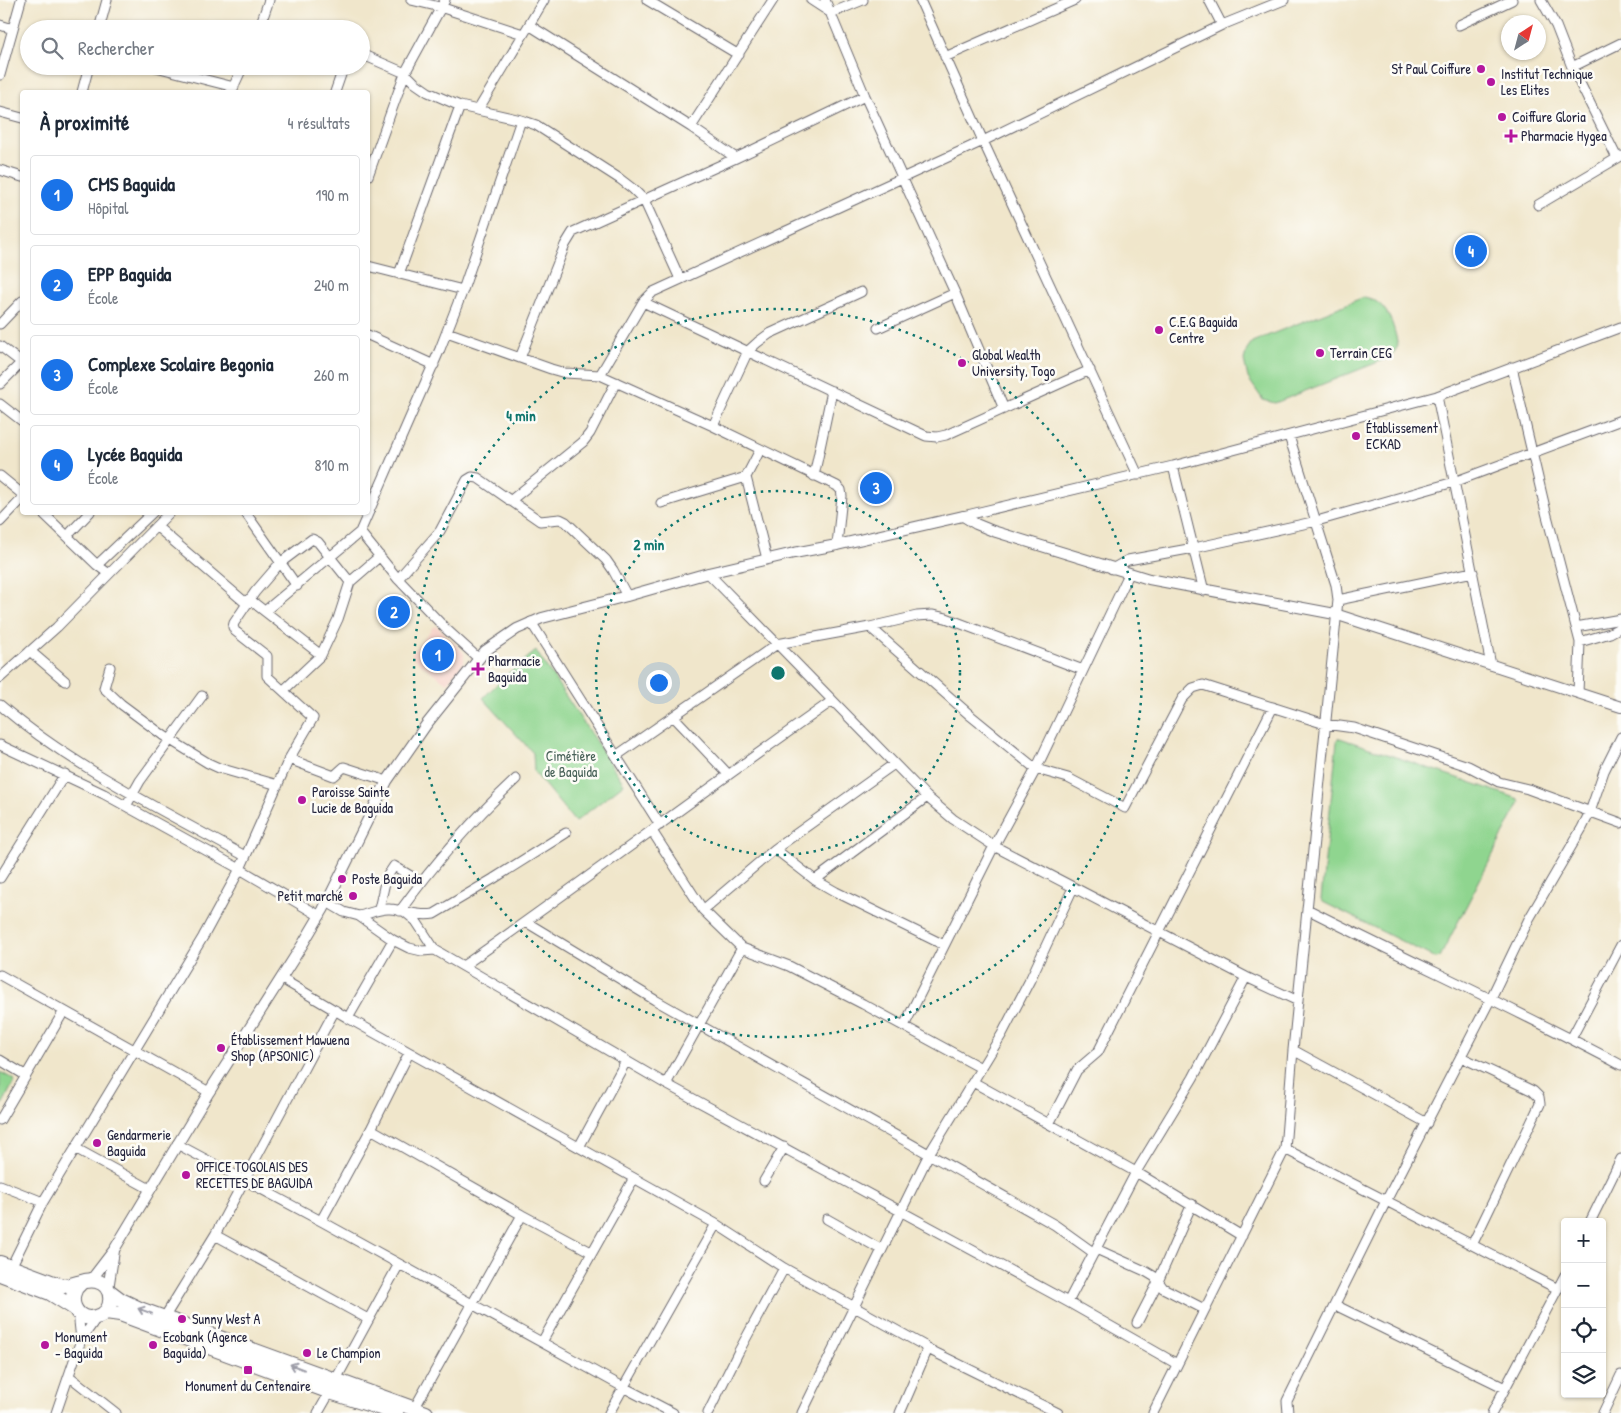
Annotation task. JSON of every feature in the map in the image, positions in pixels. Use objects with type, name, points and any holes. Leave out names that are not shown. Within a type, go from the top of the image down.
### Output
[{"type":"highway","points":[[4,1268],[62,1286],[72,1286],[86,1281],[101,1282],[121,1300],[333,1386],[387,1412]]},
{"type":"highway","points":[[4,1268],[50,1293],[86,1317],[120,1314],[333,1386],[420,1411]]},
{"type":"highway","points":[[76,1310],[72,1301],[73,1294],[86,1281]]},
{"type":"highway","points":[[101,1315],[110,1302],[108,1290]]},
{"type":"street","points":[[0,75],[22,0]]},
{"type":"street","points":[[102,20],[107,0]]},
{"type":"street","points":[[262,20],[268,0]]},
{"type":"street","points":[[411,0],[442,4],[523,34]]},
{"type":"street","points":[[478,110],[544,0]]},
{"type":"street","points":[[647,0],[739,55]]},
{"type":"street","points":[[691,127],[773,0]]},
{"type":"street","points":[[811,0],[831,13]]},
{"type":"street","points":[[825,0],[865,96],[955,294],[1004,409]]},
{"type":"street","points":[[831,13],[863,0]]},
{"type":"street","points":[[920,0],[983,141],[1138,474]]},
{"type":"street","points":[[945,57],[1075,0]]},
{"type":"street","points":[[1209,0],[1222,24]]},
{"type":"street","points":[[600,375],[643,302],[652,292],[983,141],[1222,24],[1284,0]]},
{"type":"street","points":[[1459,25],[1512,0]]},
{"type":"street","points":[[1538,205],[1619,157],[1572,67],[1556,26],[1541,0]]},
{"type":"street","points":[[370,170],[405,73],[442,4]]},
{"type":"street","points":[[0,25],[13,29]]},
{"type":"street","points":[[529,25],[691,127],[736,158]]},
{"type":"street","points":[[1572,67],[1621,43]]},
{"type":"street","points":[[370,58],[405,73],[428,92],[460,106],[536,125],[620,179],[644,200],[680,279]]},
{"type":"street","points":[[83,90],[87,75]]},
{"type":"street","points":[[182,75],[233,90],[239,75]]},
{"type":"street","points":[[336,90],[341,75]]},
{"type":"street","points":[[520,358],[565,244],[573,232],[736,158],[865,96]]},
{"type":"street","points":[[399,274],[460,106]]},
{"type":"street","points":[[0,112],[20,117]]},
{"type":"street","points":[[370,509],[447,332],[521,120]]},
{"type":"street","points":[[0,170],[20,175]]},
{"type":"street","points":[[370,267],[463,290]]},
{"type":"street","points":[[713,426],[748,351],[769,334],[861,292]]},
{"type":"street","points":[[878,328],[955,294]]},
{"type":"street","points":[[0,324],[20,302]]},
{"type":"street","points":[[643,302],[926,436],[937,437],[946,435],[1090,370]]},
{"type":"street","points":[[86,1281],[114,1250],[176,1144],[282,979],[320,916],[387,781],[426,725],[478,658],[493,645],[531,622],[708,574],[1173,466],[1437,396],[1621,327]]},
{"type":"street","points":[[447,332],[565,373],[600,375],[713,426],[837,486],[841,490],[842,496],[837,545]]},
{"type":"street","points":[[370,336],[434,365]]},
{"type":"street","points":[[0,346],[20,361]]},
{"type":"street","points":[[0,384],[20,364]]},
{"type":"street","points":[[1512,367],[1580,642],[1578,693]]},
{"type":"street","points":[[510,502],[582,442],[590,433],[616,382]]},
{"type":"street","points":[[814,476],[832,391]]},
{"type":"street","points":[[1437,396],[1491,665]]},
{"type":"street","points":[[0,404],[20,419]]},
{"type":"street","points":[[1112,569],[1128,560],[1194,548],[1317,521],[1454,482],[1621,421]]},
{"type":"street","points":[[1152,1413],[1285,1149],[1335,614],[1338,600],[1336,585],[1317,521],[1289,436]]},
{"type":"street","points":[[760,450],[746,477],[767,559]]},
{"type":"street","points":[[1173,466],[1204,590]]},
{"type":"street","points":[[0,476],[20,492]]},
{"type":"street","points":[[398,579],[440,531],[467,480],[472,477],[478,478],[540,521],[560,519],[566,522],[606,560],[614,570],[627,596]]},
{"type":"street","points":[[661,503],[746,477]]},
{"type":"street","points":[[0,522],[20,501]]},
{"type":"street","points":[[45,515],[97,565],[109,574]]},
{"type":"street","points":[[71,532],[87,515]]},
{"type":"street","points":[[97,565],[150,515]]},
{"type":"street","points":[[0,678],[57,627],[167,515]]},
{"type":"street","points":[[247,515],[297,586]]},
{"type":"street","points":[[265,611],[360,532],[368,515]]},
{"type":"street","points":[[963,516],[993,531],[1129,574],[1335,614],[1621,707]]},
{"type":"street","points":[[156,526],[248,602],[265,611],[321,655]]},
{"type":"street","points":[[360,532],[398,579],[445,628],[478,658]]},
{"type":"street","points":[[4,1268],[202,937],[240,869],[289,759],[313,718],[284,690],[272,682],[268,676],[268,660],[264,652],[232,628],[248,602],[280,562],[312,539],[318,542],[350,582]]},
{"type":"street","points":[[284,690],[321,655],[338,620],[350,582],[380,556]]},
{"type":"street","points":[[1338,600],[1472,572]]},
{"type":"street","points":[[708,574],[894,764],[927,797],[953,819],[994,846],[1073,888],[1246,977],[1298,1001]]},
{"type":"street","points":[[904,1026],[994,846],[1036,769],[1129,574]]},
{"type":"street","points":[[616,756],[777,644],[870,627],[917,616],[932,615],[946,618],[1083,670]]},
{"type":"street","points":[[1576,627],[1621,618]]},
{"type":"street","points":[[531,622],[660,826]]},
{"type":"street","points":[[870,627],[971,716],[1036,769],[1068,778],[1125,808],[1182,699],[1193,688],[1203,685],[1325,724],[1354,728],[1434,754],[1468,766],[1499,782],[1528,789],[1621,823]]},
{"type":"street","points":[[1580,642],[1610,633],[1621,627]]},
{"type":"street","points":[[30,651],[65,681]]},
{"type":"street","points":[[110,667],[104,688],[121,704],[171,740],[219,768],[278,785]]},
{"type":"street","points":[[126,806],[140,781],[202,696]]},
{"type":"street","points":[[463,966],[832,701]]},
{"type":"street","points":[[0,705],[28,728],[132,794],[245,856]]},
{"type":"street","points":[[1049,1124],[1077,1070],[1098,1052],[1273,707]]},
{"type":"street","points":[[674,717],[728,774]]},
{"type":"street","points":[[1288,1413],[1287,1401],[1529,919],[1590,812],[1604,771],[1621,737]]},
{"type":"street","points":[[0,745],[64,774],[126,806],[320,916]]},
{"type":"street","points":[[289,759],[334,776],[344,767],[387,781]]},
{"type":"street","points":[[703,910],[775,849],[894,764]]},
{"type":"street","points":[[0,878],[4,861],[64,774]]},
{"type":"street","points":[[402,912],[421,882],[483,810],[516,779]]},
{"type":"street","points":[[815,880],[927,797]]},
{"type":"street","points":[[652,831],[703,910],[742,948],[789,966],[981,1068]]},
{"type":"street","points":[[359,916],[379,909],[425,915],[434,914],[566,834]]},
{"type":"street","points":[[775,849],[815,880],[836,892],[944,945]]},
{"type":"street","points":[[379,909],[386,878],[394,866],[421,882]]},
{"type":"street","points":[[802,1413],[929,1154],[973,1082],[1030,980],[1073,888]]},
{"type":"street","points":[[327,902],[344,912],[359,916],[393,940],[409,948],[422,952],[435,950]]},
{"type":"street","points":[[1307,909],[1388,950],[1491,998],[1621,1065]]},
{"type":"street","points":[[402,912],[416,921],[435,950],[666,1084],[1068,1302],[1177,1364]]},
{"type":"street","points":[[526,922],[650,997],[1056,1225],[1095,1251],[1145,1270],[1164,1289],[1204,1309]]},
{"type":"street","points":[[348,1018],[393,940]]},
{"type":"street","points":[[1572,1039],[1621,945]]},
{"type":"street","points":[[666,1084],[742,948]]},
{"type":"street","points":[[0,975],[209,1092]]},
{"type":"street","points":[[1068,1302],[1136,1172],[1193,1078],[1246,977]]},
{"type":"street","points":[[282,979],[409,1053],[716,1224],[784,1268],[854,1308],[924,1345],[926,1348],[1058,1413]]},
{"type":"street","points":[[164,1318],[215,1235],[335,1010]]},
{"type":"street","points":[[0,1120],[64,1011]]},
{"type":"street","points":[[1293,1050],[1427,1123]]},
{"type":"street","points":[[321,1221],[371,1129],[409,1053]]},
{"type":"street","points":[[1461,1057],[1533,1091],[1539,1097],[1540,1104],[1472,1245]]},
{"type":"street","points":[[0,1060],[25,1075]]},
{"type":"street","points":[[579,1147],[626,1061]]},
{"type":"street","points":[[973,1082],[1192,1204],[1242,1236]]},
{"type":"street","points":[[371,1129],[591,1252]]},
{"type":"street","points":[[176,1144],[673,1413]]},
{"type":"street","points":[[764,1181],[784,1147]]},
{"type":"street","points":[[75,1148],[150,1189]]},
{"type":"street","points":[[1285,1149],[1558,1289]]},
{"type":"street","points":[[1592,1218],[1621,1159]]},
{"type":"street","points":[[542,1342],[634,1178]]},
{"type":"street","points":[[0,1185],[44,1202]]},
{"type":"street","points":[[1138,1323],[1192,1204]]},
{"type":"street","points":[[420,1411],[522,1215]]},
{"type":"street","points":[[827,1219],[882,1250]]},
{"type":"street","points":[[609,1413],[716,1224]]},
{"type":"street","points":[[215,1235],[368,1319]]},
{"type":"street","points":[[108,1290],[114,1250]]},
{"type":"street","points":[[318,1413],[399,1264]]},
{"type":"street","points":[[708,1413],[784,1268]]},
{"type":"street","points":[[1492,1413],[1561,1283]]},
{"type":"street","points":[[1335,1305],[1505,1388]]},
{"type":"street","points":[[76,1310],[81,1340]]},
{"type":"street","points":[[56,1413],[81,1340],[101,1315]]},
{"type":"street","points":[[903,1412],[926,1353],[926,1348]]},
{"type":"street","points":[[1604,1413],[1621,1375]]},
{"type":"street","points":[[69,1376],[116,1413]]},
{"type":"shaded area","points":[[434,626],[438,627],[464,653],[464,662],[447,683],[412,657],[412,653]]},
{"type":"green space","name":"Terrain CEG","points":[[1364,297],[1372,299],[1379,304],[1389,316],[1398,346],[1391,357],[1275,403],[1263,400],[1248,378],[1244,360],[1247,349],[1252,342]]},
{"type":"green space","name":"Cimétière de Baguida","points":[[536,651],[624,784],[575,822],[534,772],[533,753],[483,698],[506,675]]},
{"type":"green space","points":[[1340,738],[1519,799],[1520,802],[1440,957],[1435,958],[1323,902],[1321,899],[1337,741]]},
{"type":"green space","points":[[0,1072],[15,1080],[0,1109]]},
{"type":"place","name":"St Paul Coiffure","points":[[1481,69]]},
{"type":"place","name":"Institut Technique Les Elites","points":[[1491,82]]},
{"type":"place","name":"Coiffure Gloria","points":[[1502,117]]},
{"type":"place","name":"Pharmacie Hygea","points":[[1511,136]]},
{"type":"place","name":"Lycée Baguida","points":[[1471,251]]},
{"type":"place","name":"C.E.G Baguida Centre","points":[[1159,330]]},
{"type":"place","name":"Terrain CEG","points":[[1320,353]]},
{"type":"place","name":"Global Wealth University, Togo","points":[[962,363]]},
{"type":"place","name":"Établissement ECKAD","points":[[1356,436]]},
{"type":"place","name":"Complexe Scolaire Begonia","points":[[876,488]]},
{"type":"place","name":"EPP Baguida","points":[[394,612]]},
{"type":"place","name":"CMS Baguida","points":[[438,655]]},
{"type":"place","name":"Pharmacie Baguida","points":[[478,669]]},
{"type":"place","name":"Paroisse Sainte Lucie de Baguida","points":[[302,800]]},
{"type":"place","name":"Poste Baguida","points":[[342,879]]},
{"type":"place","name":"Petit marché","points":[[353,896]]},
{"type":"place","name":"Établissement Mawuena Shop (APSONIC)","points":[[221,1048]]},
{"type":"place","name":"Gendarmerie Baguida","points":[[97,1143]]},
{"type":"place","name":"OFFICE TOGOLAIS DES RECETTES DE BAGUIDA","points":[[186,1175]]},
{"type":"place","name":"Sunny West A","points":[[182,1319]]},
{"type":"place","name":"Monument - Baguida","points":[[45,1345]]},
{"type":"place","name":"Ecobank (Agence Baguida)","points":[[153,1345]]},
{"type":"place","name":"Le Champion","points":[[307,1353]]},
{"type":"place","name":"Monument du Centenaire","points":[[248,1370]]}]
